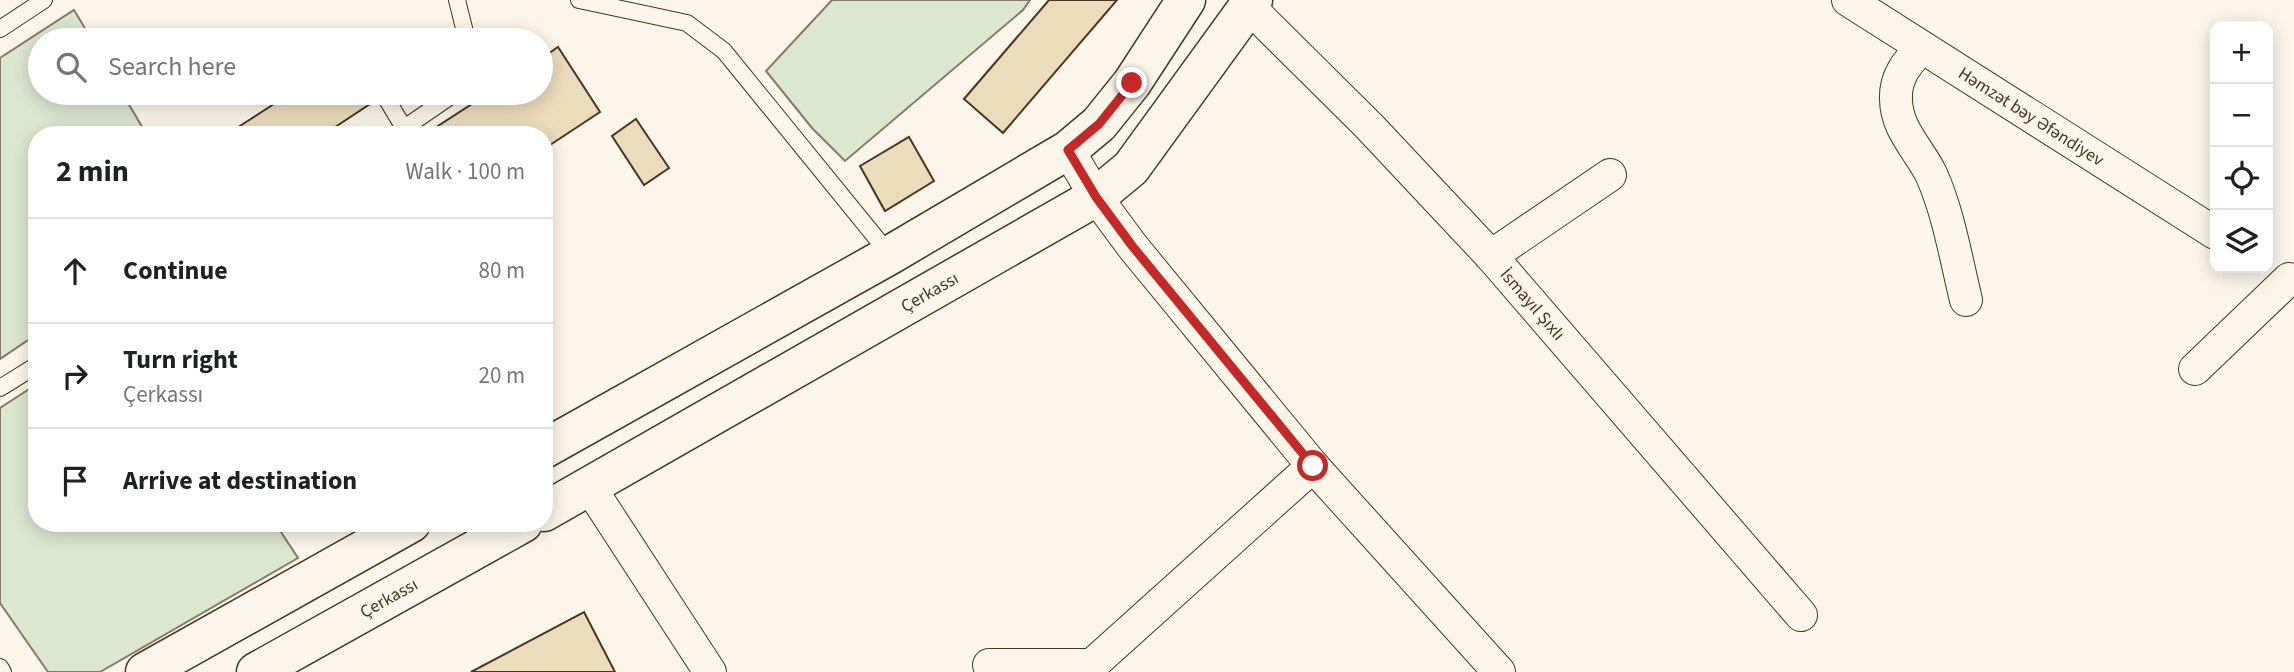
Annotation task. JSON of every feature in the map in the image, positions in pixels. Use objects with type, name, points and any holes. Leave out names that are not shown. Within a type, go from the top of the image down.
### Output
[{"type":"street","points":[[553,444],[890,255],[1068,150],[1099,124],[1132,83],[1186,0]]},
{"type":"street","name":"Həmzət bəy Əfəndiyev","points":[[1848,0],[2210,230]]},
{"type":"street","name":"Çerkassı","points":[[553,507],[1096,197],[1131,168],[1251,3]]},
{"type":"street","name":"İsmayıl Şıxlı","points":[[1251,3],[1491,256],[1801,615]]},
{"type":"street","points":[[1920,48],[1900,72],[1895,99],[1901,125],[1931,174],[1947,220],[1966,300]]},
{"type":"street","points":[[1068,150],[1096,197],[1133,247],[1313,466],[1499,672]]},
{"type":"street","points":[[1491,256],[1610,176]]},
{"type":"street","points":[[2194,369],[2284,275]]},
{"type":"street","points":[[989,665],[1091,669],[1313,466]]},
{"type":"street","points":[[590,486],[710,672]]},
{"type":"street","points":[[145,672],[395,532]]},
{"type":"street","name":"Çerkassı","points":[[256,672],[507,532]]},
{"type":"lane","points":[[0,29],[44,0]]},
{"type":"lane","points":[[457,0],[464,28]]},
{"type":"lane","points":[[579,0],[687,23],[724,51],[890,255]]},
{"type":"lane","points":[[388,105],[397,126]]},
{"type":"lane","points":[[406,126],[438,105]]},
{"type":"lane","points":[[0,388],[28,371]]},
{"type":"lane","points":[[0,667],[4,672]]},
{"type":"green space","points":[[832,0],[1030,0],[1023,10],[845,161],[812,128],[766,71]]},
{"type":"green space","points":[[74,10],[85,28],[46,28]]},
{"type":"green space","points":[[28,40],[28,105],[129,105],[142,126],[28,126],[28,340],[0,359],[0,58]]},
{"type":"green space","points":[[28,390],[28,532],[281,532],[298,558],[100,672],[48,672],[0,603],[0,408]]},
{"type":"building","points":[[1049,0],[1117,0],[1003,133],[964,99]]},
{"type":"building","points":[[558,47],[600,112],[553,143],[553,126],[438,126],[470,105],[553,105],[553,51]]},
{"type":"building","points":[[272,105],[368,105],[337,126],[240,126]]},
{"type":"building","points":[[636,119],[669,168],[644,185],[612,136]]},
{"type":"building","points":[[909,137],[934,181],[885,211],[860,166]]},
{"type":"building","points":[[584,612],[615,672],[471,672]]},
{"type":"route","points":[[1132,83],[1099,124],[1068,150],[1096,197],[1133,247],[1313,466]]}]
